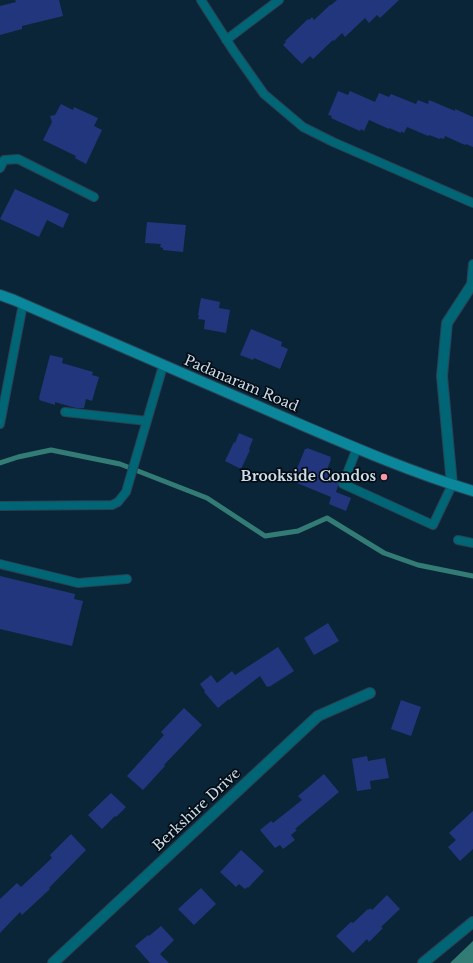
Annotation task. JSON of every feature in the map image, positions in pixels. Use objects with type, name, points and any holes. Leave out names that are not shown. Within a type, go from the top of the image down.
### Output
[{"type":"main road","name":"Padanaram Road","points":[[0,295],[357,448],[452,485],[473,491]]},
{"type":"street","points":[[452,485],[442,376],[443,361],[447,323],[472,286]]},
{"type":"street","name":"Berkshire Drive","points":[[53,963],[318,716],[370,693]]},
{"type":"street","points":[[423,963],[473,922]]},
{"type":"lane","points":[[201,0],[226,40],[264,94],[303,127],[333,142],[473,203]]},
{"type":"lane","points":[[226,40],[279,0]]},
{"type":"lane","points":[[0,168],[4,160],[18,159],[94,197]]},
{"type":"lane","points":[[472,286],[473,264]]},
{"type":"lane","points":[[0,424],[23,304]]},
{"type":"lane","points":[[0,506],[112,505],[118,502],[126,492],[163,366]]},
{"type":"lane","points":[[65,412],[147,421]]},
{"type":"lane","points":[[357,448],[343,484],[433,525],[452,485]]},
{"type":"lane","points":[[458,540],[473,543]]},
{"type":"lane","points":[[0,564],[78,583],[127,579]]},
{"type":"shaded area","points":[[473,941],[473,963],[450,963]]},
{"type":"building","points":[[15,0],[59,0],[63,16],[22,26],[22,29],[0,35],[0,6],[16,2]]},
{"type":"building","points":[[337,0],[399,0],[380,18],[377,15],[369,23],[365,18],[345,37],[342,33],[313,59],[310,56],[302,64],[283,45],[286,42],[285,41],[308,19],[309,20],[312,17],[314,20]]},
{"type":"building","points":[[338,91],[348,95],[350,91],[375,102],[379,93],[389,97],[391,94],[416,104],[418,100],[428,104],[429,100],[455,111],[455,109],[473,117],[473,147],[445,136],[444,139],[440,139],[429,135],[428,136],[407,127],[404,133],[401,131],[401,133],[369,120],[364,131],[361,129],[360,131],[331,118],[332,116],[328,115]]},
{"type":"building","points":[[61,104],[73,110],[74,107],[98,118],[94,126],[102,130],[86,164],[75,158],[76,156],[43,140],[52,122],[50,116],[55,115]]},
{"type":"building","points":[[15,189],[69,214],[63,228],[47,220],[39,237],[0,219]]},
{"type":"building","points":[[147,222],[186,225],[183,252],[163,250],[163,248],[160,247],[161,244],[145,243]]},
{"type":"building","points":[[201,298],[220,302],[219,308],[230,310],[226,333],[204,329],[205,320],[198,319]]},
{"type":"building","points":[[251,329],[282,342],[281,346],[288,349],[280,369],[254,358],[253,360],[240,355]]},
{"type":"building","points":[[50,355],[63,358],[62,363],[93,372],[92,375],[99,377],[92,401],[86,399],[84,408],[76,408],[55,402],[55,405],[39,400]]},
{"type":"building","points":[[239,433],[253,439],[249,449],[250,450],[241,469],[225,461]]},
{"type":"building","points":[[307,448],[331,457],[327,470],[340,476],[336,492],[351,498],[346,511],[329,504],[331,497],[292,481],[305,449]]},
{"type":"building","points":[[0,576],[75,594],[74,599],[83,601],[72,646],[0,629]]},
{"type":"building","points":[[328,623],[339,641],[314,655],[304,638]]},
{"type":"building","points":[[278,647],[294,671],[269,687],[267,687],[260,676],[218,708],[204,692],[205,691],[200,684],[211,675],[217,683],[232,671],[235,675]]},
{"type":"building","points":[[401,700],[421,707],[411,736],[391,729]]},
{"type":"building","points":[[184,708],[202,725],[164,765],[165,766],[143,790],[127,776],[164,735],[161,732]]},
{"type":"building","points":[[367,756],[368,761],[385,758],[389,778],[370,781],[371,789],[357,791],[352,759]]},
{"type":"building","points":[[324,774],[339,792],[295,829],[297,830],[291,835],[295,840],[283,849],[280,845],[275,848],[260,830],[271,821],[273,823],[302,800],[298,796]]},
{"type":"building","points":[[111,793],[126,807],[102,829],[88,815]]},
{"type":"building","points":[[473,811],[473,849],[460,861],[448,847],[456,840],[449,833]]},
{"type":"building","points":[[71,834],[86,850],[49,888],[50,889],[22,915],[20,912],[0,933],[0,899],[17,883],[21,887],[52,858],[50,855]]},
{"type":"building","points":[[241,850],[264,871],[248,888],[247,887],[245,889],[239,884],[236,887],[220,872]]},
{"type":"building","points":[[201,888],[216,904],[194,925],[178,909]]},
{"type":"building","points":[[387,895],[400,909],[381,927],[383,928],[369,942],[367,939],[353,953],[336,936],[368,909],[369,910],[370,908],[372,910]]},
{"type":"building","points":[[161,926],[174,940],[160,954],[169,963],[150,963],[135,946]]},
{"type":"waterway","points":[[0,463],[18,457],[51,450],[120,464],[207,498],[265,536],[298,531],[327,518],[384,553],[418,565],[473,576]]},
{"type":"place","name":"Brookside Condos","points":[[384,477]]}]
